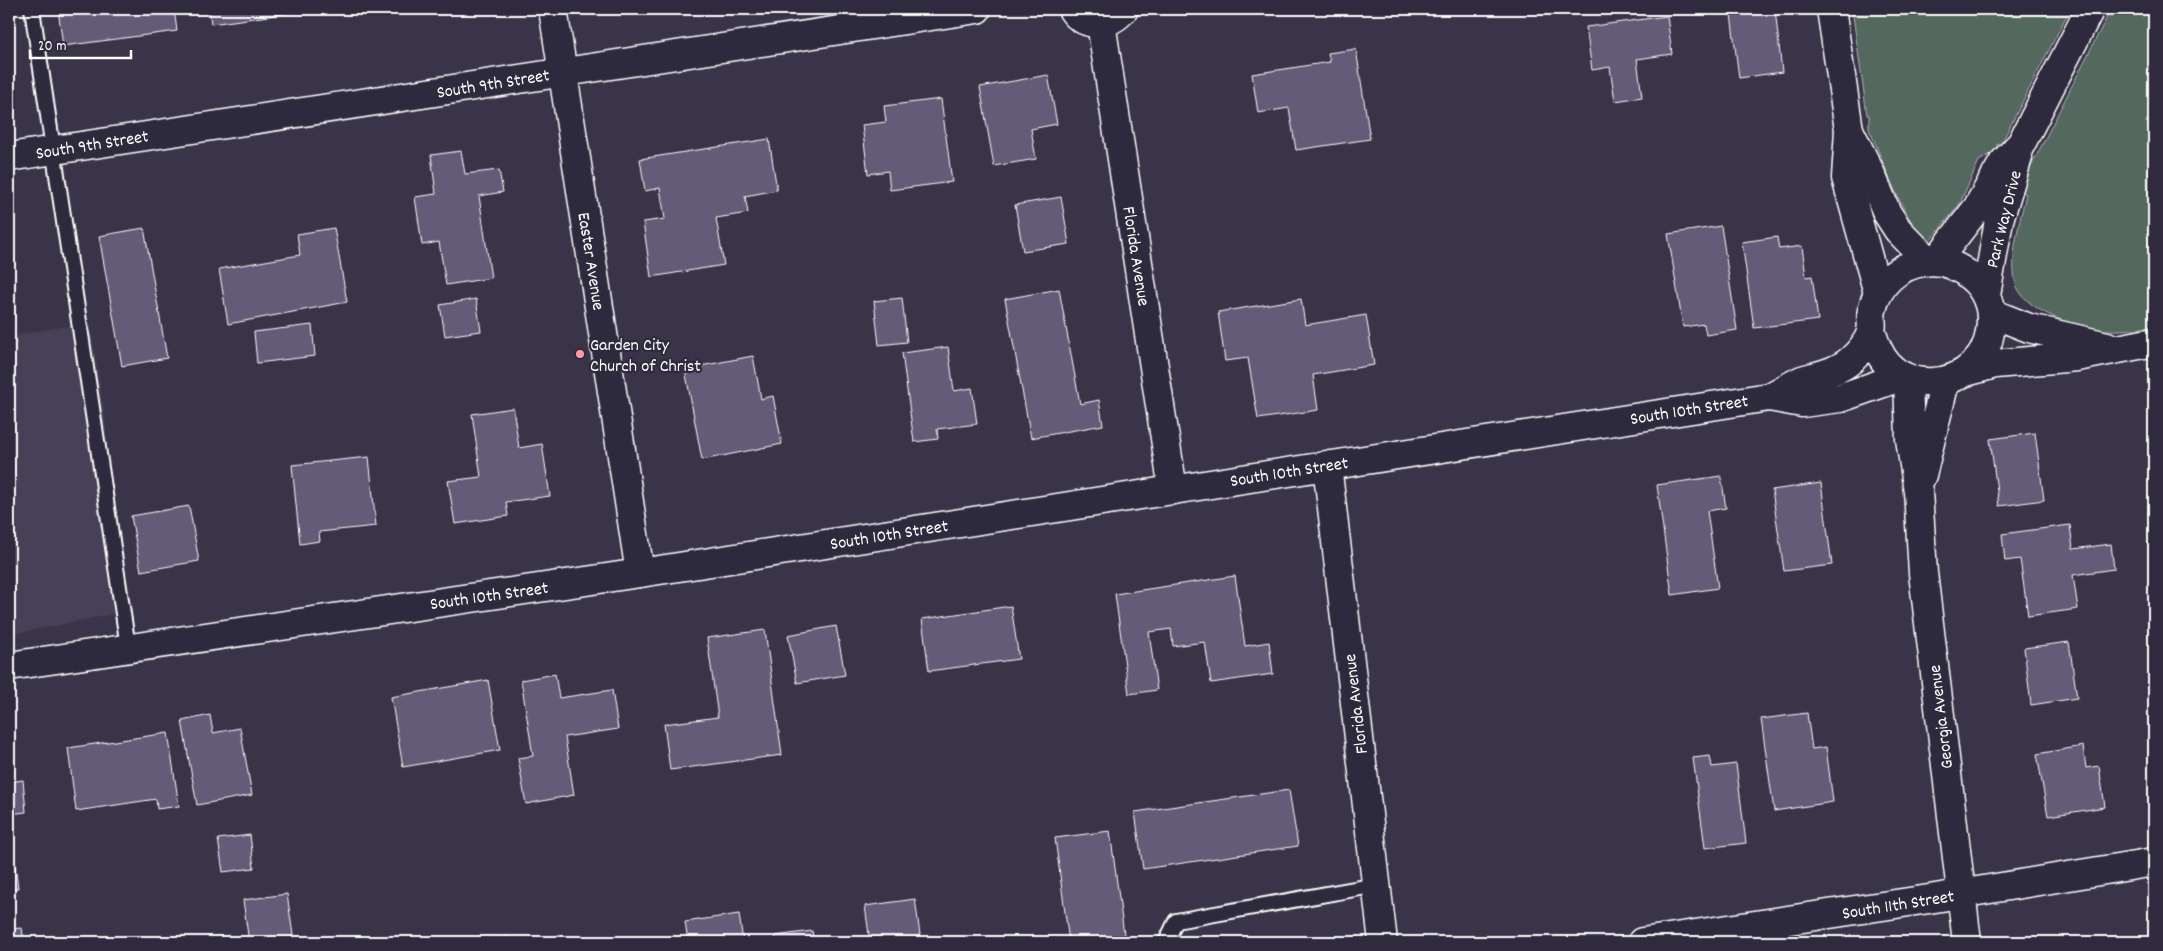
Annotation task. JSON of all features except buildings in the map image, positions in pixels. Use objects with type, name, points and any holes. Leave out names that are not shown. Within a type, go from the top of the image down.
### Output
[{"type":"street","name":"Easter Avenue","points":[[553,9],[640,573]]},
{"type":"street","name":"South 9th Street","points":[[9,157],[977,9]]},
{"type":"street","points":[[1072,9],[1081,18],[1090,23],[1101,23],[1117,16],[1124,9]]},
{"type":"street","points":[[1831,9],[1849,130],[1846,178],[1878,293]]},
{"type":"street","name":"Park Way Drive","points":[[1988,304],[1999,220],[2016,168],[2021,144],[2090,9]]},
{"type":"street","name":"Florida Avenue","points":[[1101,23],[1173,490]]},
{"type":"street","points":[[1849,130],[1870,172],[1887,213],[1898,230],[1932,261]]},
{"type":"street","name":"Park Way Drive","points":[[1932,261],[1977,208],[2003,163],[2021,144]]},
{"type":"street","points":[[1955,377],[1978,360],[1987,346],[1991,330],[1988,304],[1977,282],[1965,272],[1952,265],[1932,261],[1912,264],[1886,281],[1878,293],[1872,311],[1871,331],[1877,349],[1888,365],[1905,377],[1926,382],[1955,377],[1995,364],[2077,357],[2154,342]]},
{"type":"street","points":[[1988,304],[2029,328],[2116,348]]},
{"type":"street","name":"South 10th Street","points":[[9,666],[640,573],[1768,397],[1801,381],[1833,371],[1850,361],[1862,348],[1871,331]]},
{"type":"street","name":"South 10th Street","points":[[1768,397],[1802,403],[1840,398],[1905,377]]},
{"type":"street","name":"Georgia Avenue","points":[[1905,377],[1910,439],[1918,491],[1923,573],[1967,942]]},
{"type":"street","name":"Georgia Avenue","points":[[1918,491],[1955,377]]},
{"type":"street","name":"Florida Avenue","points":[[1327,465],[1383,942]]},
{"type":"street","name":"South 11th Street","points":[[1642,942],[1961,894],[2154,862]]},
{"type":"lane","points":[[32,9],[128,647]]},
{"type":"lane","points":[[1166,942],[1176,921],[1377,885]]},
{"type":"shaded area","points":[[90,322],[105,418],[118,613],[9,635],[9,336]]},
{"type":"green space","points":[[1852,9],[2070,9],[2001,144],[1997,144],[1996,151],[1979,161],[1959,205],[1928,243],[1918,231],[1901,203],[1869,129],[1869,115],[1867,115]]},
{"type":"green space","points":[[2111,9],[2154,9],[2154,326],[2128,330],[2090,328],[2050,315],[2027,300],[2019,291],[2015,281],[2014,270],[2016,237],[2026,194],[2019,190]]},
{"type":"place","name":"Garden City Church of Christ","points":[[580,354]]}]
